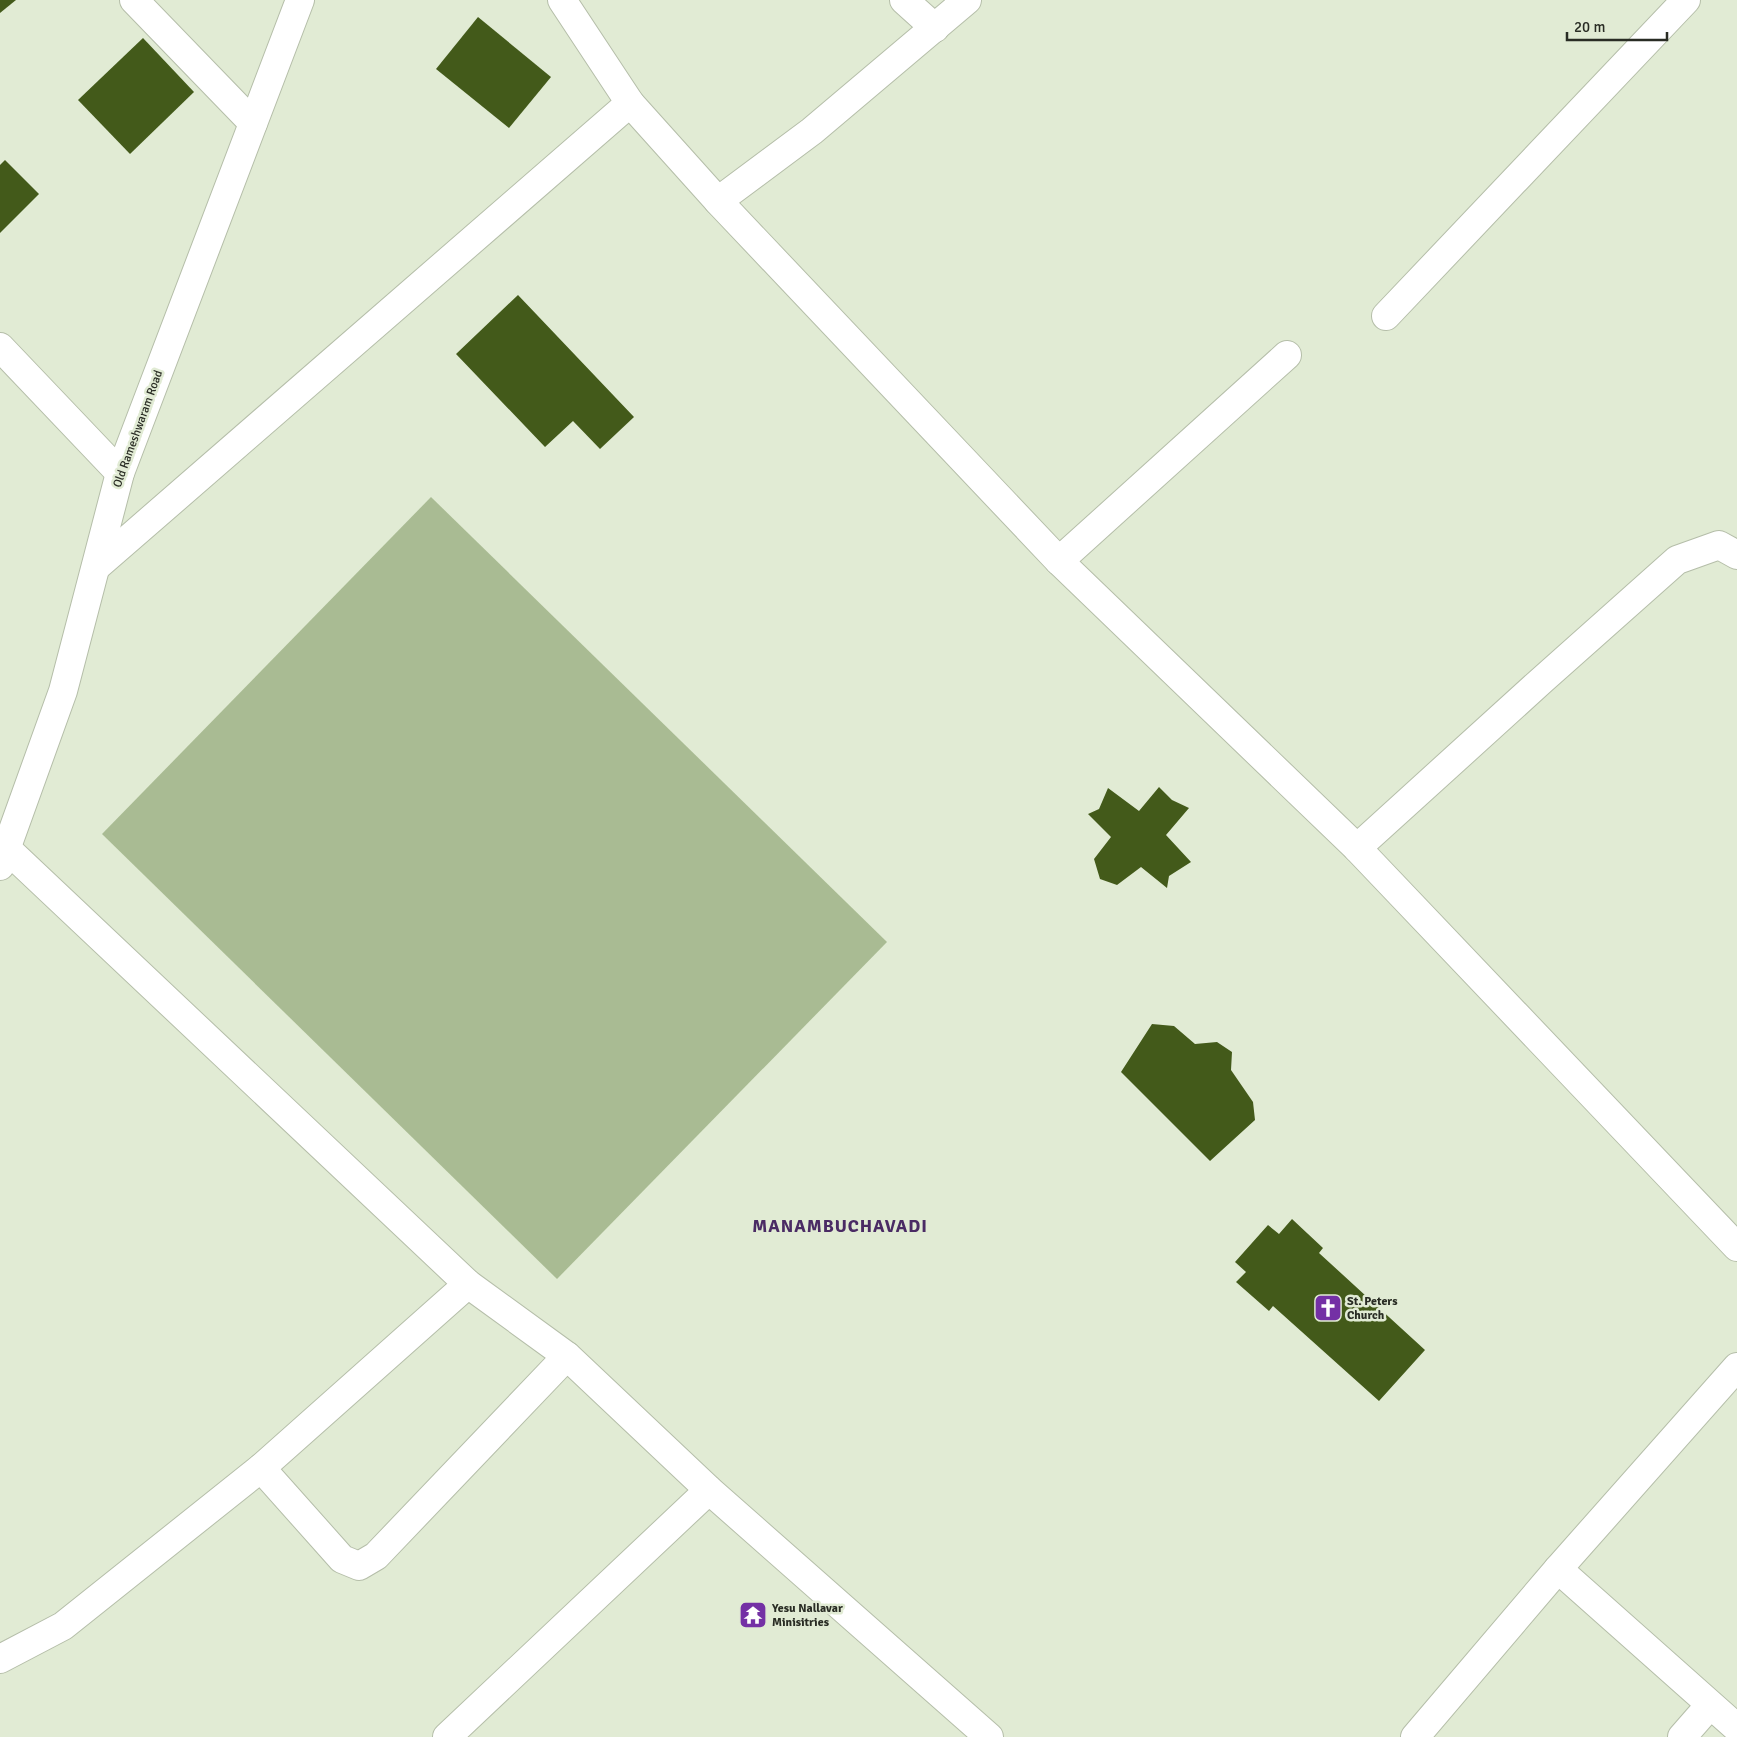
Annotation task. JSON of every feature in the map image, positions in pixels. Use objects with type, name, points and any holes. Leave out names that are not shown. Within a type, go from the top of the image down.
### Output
[{"type":"street","points":[[134,0],[253,123]]},
{"type":"street","name":"Old Rameshwaram Road","points":[[4,858],[63,691],[120,473],[300,0]]},
{"type":"street","points":[[562,0],[630,103],[718,201],[1059,561],[1357,848],[1737,1247]]},
{"type":"street","points":[[904,0],[935,28]]},
{"type":"street","points":[[718,201],[812,132],[966,0]]},
{"type":"street","points":[[1386,316],[1686,0]]},
{"type":"street","points":[[96,567],[630,103]]},
{"type":"street","points":[[0,347],[120,473]]},
{"type":"street","points":[[1059,561],[1287,355]]},
{"type":"street","points":[[1357,848],[1540,681],[1677,560],[1719,545],[1737,555]]},
{"type":"street","points":[[4,858],[468,1284],[567,1356],[709,1490],[989,1737]]},
{"type":"street","points":[[0,1659],[63,1626],[261,1468],[468,1284]]},
{"type":"street","points":[[261,1468],[342,1559],[359,1566],[376,1556],[567,1356]]},
{"type":"street","points":[[1415,1737],[1558,1569],[1737,1367]]},
{"type":"street","points":[[447,1737],[709,1490]]},
{"type":"street","points":[[1558,1569],[1737,1728]]},
{"type":"street","points":[[1682,1737],[1710,1705]]},
{"type":"green space","points":[[431,497],[887,942],[557,1279],[102,834]]},
{"type":"building","points":[[0,0],[16,0],[0,13]]},
{"type":"building","points":[[478,17],[551,77],[509,128],[436,69]]},
{"type":"building","points":[[143,38],[194,92],[130,154],[78,100]]},
{"type":"building","points":[[5,160],[39,194],[0,233],[0,165]]},
{"type":"building","points":[[518,295],[634,417],[600,449],[573,421],[545,447],[456,354]]},
{"type":"building","points":[[1159,787],[1172,800],[1189,808],[1166,835],[1191,862],[1169,876],[1167,888],[1141,867],[1117,885],[1100,879],[1094,859],[1111,837],[1088,814],[1099,809],[1108,788],[1139,811]]},
{"type":"building","points":[[1152,1024],[1174,1026],[1195,1044],[1217,1042],[1232,1052],[1231,1070],[1253,1102],[1255,1120],[1210,1161],[1121,1072]]},
{"type":"building","name":"St. Peters Church","points":[[1292,1219],[1323,1248],[1319,1253],[1425,1350],[1379,1401],[1273,1306],[1269,1311],[1236,1282],[1246,1272],[1235,1262],[1268,1225],[1279,1234]]},
{"type":"place","name":"St. Peters Church","points":[[1328,1308]]},
{"type":"place","name":"Yesu Nallavar Minisitries","points":[[753,1615]]},
{"type":"district","name":"MANAMBUCHAVADI","points":[[840,1226]]}]
